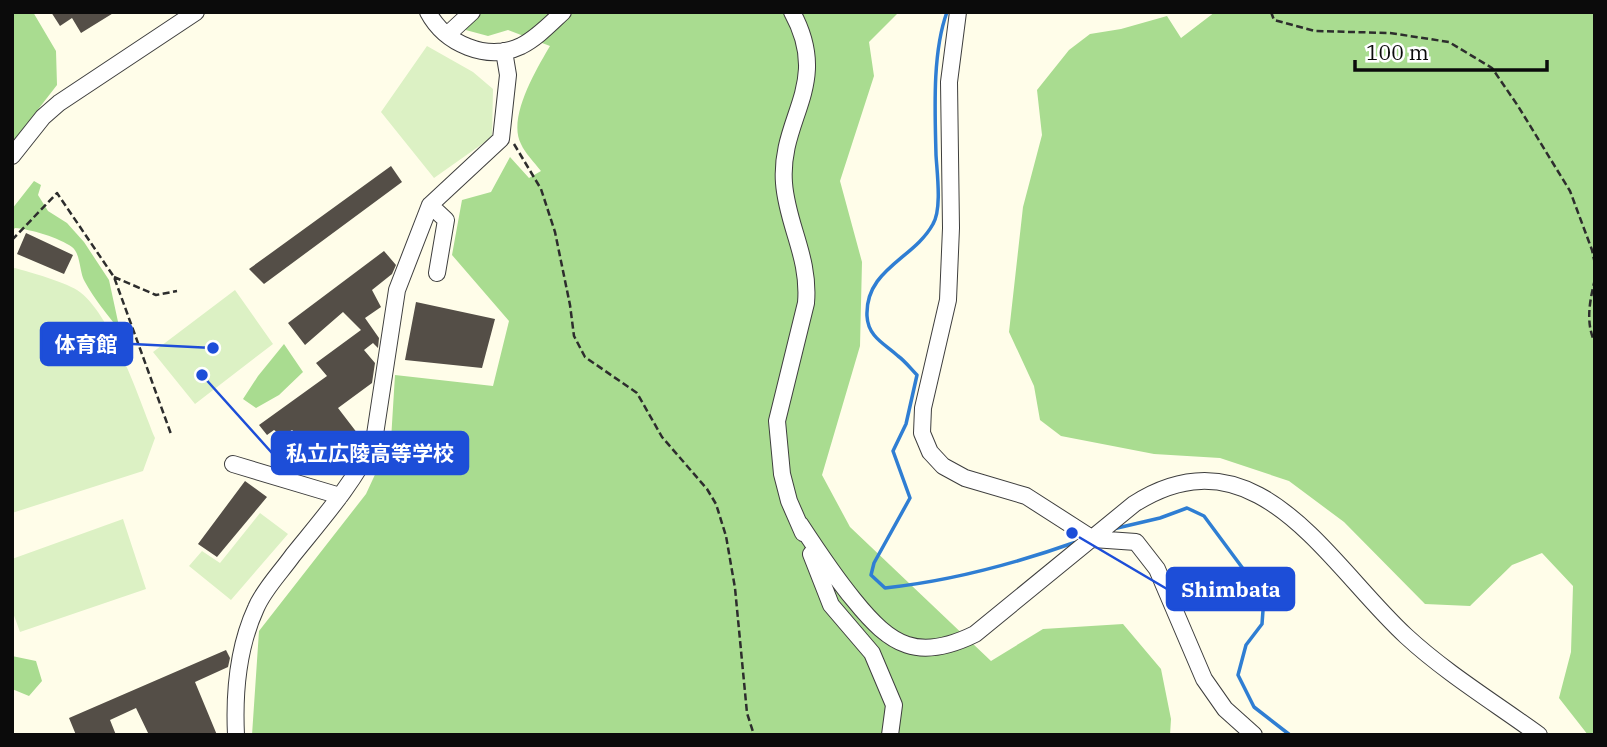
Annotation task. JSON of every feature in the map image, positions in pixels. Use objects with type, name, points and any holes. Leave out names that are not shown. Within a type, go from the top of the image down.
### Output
[{"type":"street","points":[[12,156],[43,117],[59,103],[195,12]]},
{"type":"street","points":[[428,12],[447,35],[463,45],[483,52],[504,51],[520,46],[539,34],[563,12]]},
{"type":"street","points":[[447,35],[472,12]]},
{"type":"street","points":[[792,12],[803,31],[807,75],[786,152],[784,183],[808,286],[777,421],[782,474],[789,501],[831,606],[872,653],[894,705],[890,735]]},
{"type":"street","points":[[958,12],[949,82],[951,228],[948,300],[925,398],[922,433],[930,452],[943,466],[965,478],[1026,496],[1093,539],[1136,542],[1157,569],[1204,679],[1225,709],[1254,735]]},
{"type":"street","points":[[236,735],[235,708],[240,657],[256,607],[363,464],[374,441],[397,290],[435,200],[501,139],[508,75],[504,51]]},
{"type":"street","points":[[435,200],[446,220],[437,273]]},
{"type":"street","points":[[233,464],[340,496]]},
{"type":"street","points":[[800,524],[828,567],[875,626],[890,638],[909,646],[931,649],[954,644],[975,634],[1134,504],[1156,490],[1178,483],[1205,480],[1232,484],[1257,493],[1278,505],[1408,638],[1539,735]]},
{"type":"path","points":[[1271,12],[1274,20],[1315,31],[1390,33],[1449,42],[1492,68],[1570,191],[1595,264]]},
{"type":"path","points":[[502,120],[541,189],[555,232],[574,335],[585,357],[637,393],[662,437],[707,489],[716,504],[729,549],[747,713],[754,735]]},
{"type":"path","points":[[12,240],[57,193],[114,276],[171,434]]},
{"type":"path","points":[[114,276],[156,295],[177,291]]},
{"type":"path","points":[[1595,279],[1588,305],[1591,334],[1595,343]]},
{"type":"green space","points":[[12,12],[33,12],[56,51],[57,85],[12,143]]},
{"type":"green space","points":[[477,12],[899,12],[869,42],[874,76],[840,181],[862,262],[860,346],[822,475],[850,527],[991,661],[1043,629],[1123,624],[1161,669],[1171,719],[1170,735],[252,735],[259,631],[366,494],[391,440],[395,375],[493,386],[509,321],[452,255],[462,200],[491,192],[510,157],[529,178],[541,171],[521,144],[518,121],[525,93],[550,46],[508,30],[488,36],[462,29]]},
{"type":"green space","points":[[1215,12],[1595,12],[1595,735],[1588,735],[1559,698],[1571,652],[1573,586],[1542,553],[1512,565],[1470,606],[1425,604],[1344,522],[1289,481],[1220,458],[1154,454],[1061,436],[1040,420],[1034,386],[1009,332],[1023,207],[1042,135],[1037,90],[1069,50],[1090,34],[1121,29],[1167,16],[1181,38]]},
{"type":"green space","points":[[427,46],[473,72],[493,89],[492,137],[434,178],[381,112]]},
{"type":"green space","points":[[34,181],[41,185],[38,195],[48,211],[67,223],[84,242],[109,280],[120,331],[83,278],[77,254],[72,247],[36,232],[15,228],[12,231],[12,209]]},
{"type":"green space","points":[[12,269],[71,287],[89,301],[101,317],[123,358],[155,438],[143,471],[12,513]]},
{"type":"green space","points":[[235,290],[273,344],[195,404],[153,352]]},
{"type":"green space","points":[[284,344],[303,372],[279,395],[256,408],[243,399]]},
{"type":"green space","points":[[260,513],[288,534],[231,600],[189,566],[202,551],[220,563]]},
{"type":"green space","points":[[123,519],[146,589],[20,632],[12,610],[12,559]]},
{"type":"green space","points":[[12,656],[36,661],[42,681],[29,696],[12,689]]},
{"type":"building","points":[[51,12],[115,12],[81,33],[72,18],[60,26]]},
{"type":"building","points":[[391,166],[402,182],[264,284],[249,269]]},
{"type":"building","points":[[26,233],[73,255],[64,274],[17,254]]},
{"type":"building","points":[[384,251],[396,265],[392,274],[372,290],[381,307],[365,318],[379,338],[378,348],[373,343],[364,350],[375,363],[372,383],[338,408],[361,438],[332,462],[307,432],[300,437],[292,430],[283,436],[274,430],[267,435],[259,425],[327,376],[316,363],[361,330],[343,312],[305,345],[288,323]]},
{"type":"building","points":[[416,302],[495,319],[482,368],[405,360]]},
{"type":"building","points":[[245,481],[267,497],[217,557],[198,544]]},
{"type":"building","points":[[226,650],[230,658],[228,667],[195,682],[217,735],[149,735],[136,708],[110,720],[116,735],[76,735],[69,718]]},
{"type":"waterway","points":[[947,12],[939,46],[936,83],[936,217],[925,236],[882,275],[868,300],[870,329],[917,375],[906,424],[893,451],[910,498],[874,563],[871,575],[885,588],[910,585],[982,571],[1076,542]]},
{"type":"waterway","points":[[1113,529],[1160,518],[1187,508],[1204,516],[1264,597],[1262,624],[1246,645],[1238,675],[1254,707],[1290,735]]},
{"type":"place","name":"体育館","points":[[213,348]]},
{"type":"place","name":"私立広陵高等学校","points":[[202,375]]},
{"type":"place","name":"Shimbata","points":[[1072,533]]}]
